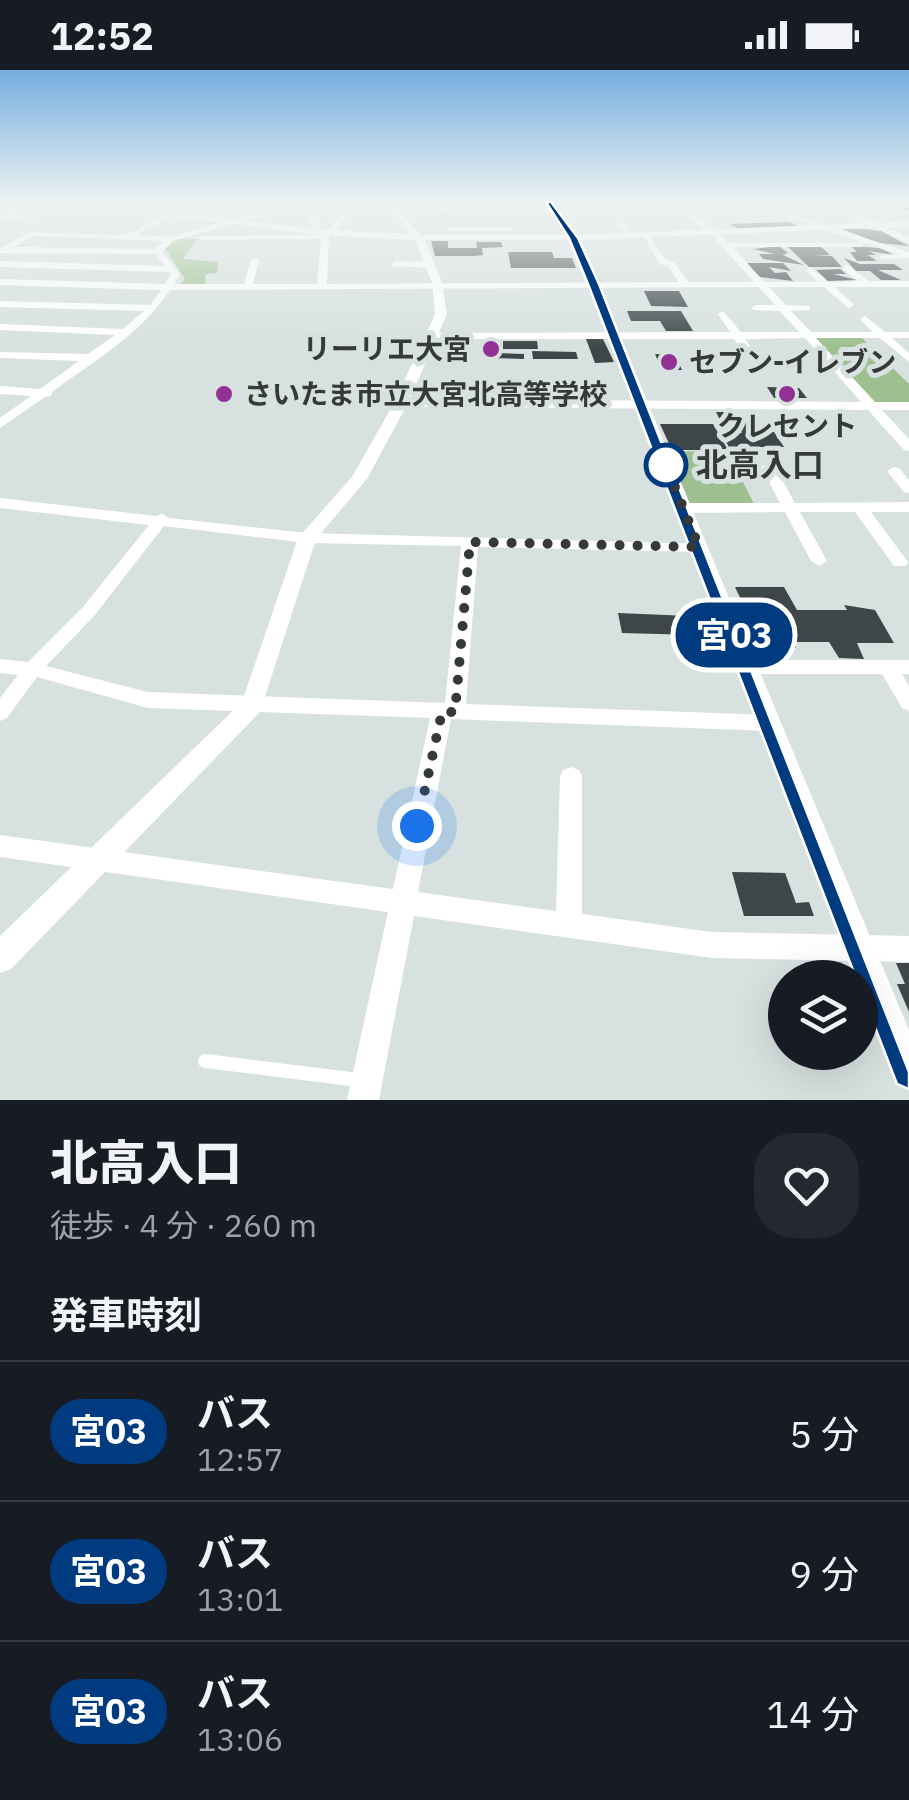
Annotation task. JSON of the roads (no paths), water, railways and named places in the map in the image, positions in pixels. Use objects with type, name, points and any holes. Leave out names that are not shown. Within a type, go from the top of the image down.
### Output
[{"type":"street","points":[[0,424],[94,358],[154,308],[176,274],[158,252]]},
{"type":"street","points":[[322,284],[323,252]]},
{"type":"street","points":[[0,958],[252,706],[306,538],[359,479],[402,403],[441,314],[434,274],[425,252]]},
{"type":"street","points":[[580,252],[909,1072]]},
{"type":"street","points":[[656,252],[686,284]]},
{"type":"street","points":[[733,252],[909,447]]},
{"type":"street","points":[[792,252],[798,258]]},
{"type":"street","points":[[832,252],[867,284]]},
{"type":"street","points":[[248,286],[255,260]]},
{"type":"street","points":[[0,264],[170,268]]},
{"type":"street","points":[[394,264],[434,274]]},
{"type":"street","points":[[810,270],[849,305]]},
{"type":"street","points":[[0,282],[248,286],[434,274],[594,284],[909,284]]},
{"type":"street","points":[[0,304],[154,308]]},
{"type":"street","points":[[756,308],[818,316]]},
{"type":"street","points":[[789,312],[807,308]]},
{"type":"street","points":[[722,314],[752,358]]},
{"type":"street","points":[[865,319],[909,359]]},
{"type":"street","points":[[0,328],[126,332]]},
{"type":"street","points":[[432,336],[909,336]]},
{"type":"street","points":[[0,355],[94,358]]},
{"type":"street","points":[[0,390],[47,393]]},
{"type":"street","points":[[402,403],[909,406]]},
{"type":"street","points":[[768,467],[819,561]]},
{"type":"street","points":[[894,471],[909,488]]},
{"type":"street","points":[[2,505],[162,519],[306,538],[699,547]]},
{"type":"street","points":[[859,507],[900,562]]},
{"type":"street","points":[[684,508],[909,507]]},
{"type":"street","points":[[0,713],[32,669],[88,612],[162,519]]},
{"type":"street","points":[[365,1090],[400,902],[448,712],[470,542]]},
{"type":"street","points":[[0,666],[32,669],[148,700],[769,723]]},
{"type":"street","points":[[747,666],[898,666],[909,703]]},
{"type":"street","points":[[569,927],[572,776]]},
{"type":"street","points":[[0,846],[712,945],[909,950]]},
{"type":"lane","points":[[882,257],[908,256]]},
{"type":"lane","points":[[206,1061],[365,1090]]},
{"type":"place","name":"リーリエ大宮","points":[[491,349]]},
{"type":"place","name":"セブン-イレブン","points":[[669,362]]},
{"type":"place","name":"さいたま市立大宮北高等学校","points":[[224,394]]},
{"type":"place","name":"クレセント","points":[[787,394]]},
{"type":"place","name":"北高入口","points":[[666,465]]}]
